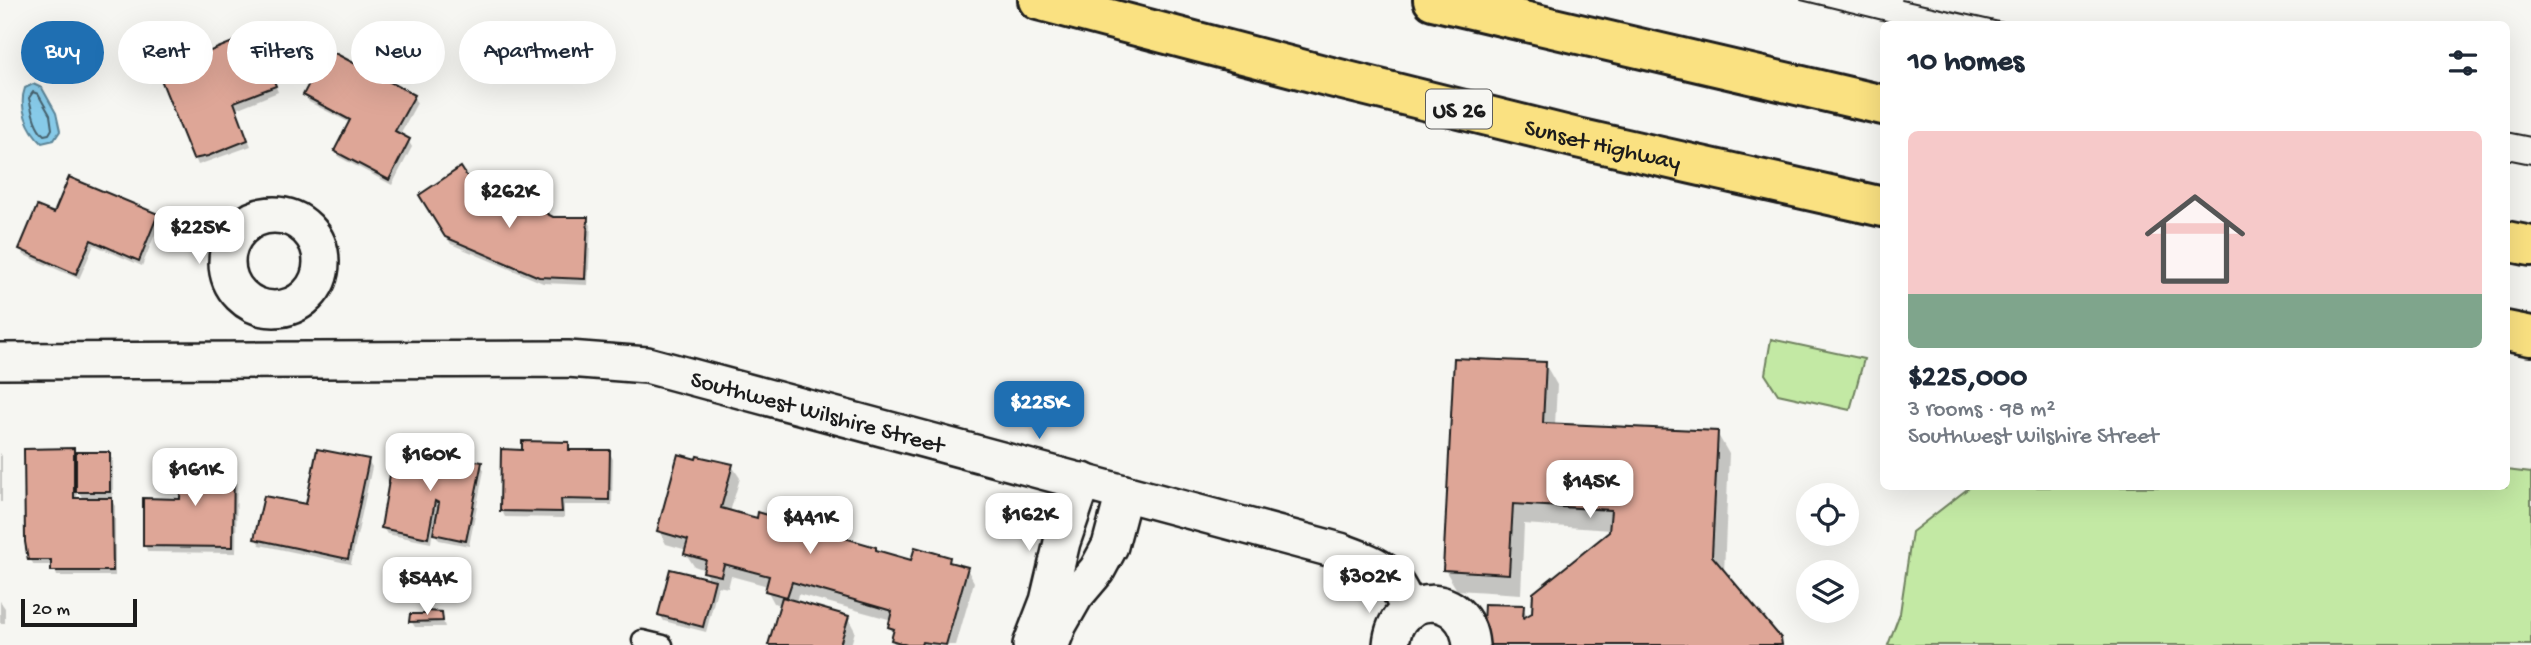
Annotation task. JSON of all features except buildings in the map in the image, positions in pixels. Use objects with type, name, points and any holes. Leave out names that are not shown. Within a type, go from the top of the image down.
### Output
[{"type":"highway","name":"Sunset Highway","points":[[1038,0],[1577,138],[1880,206]]},
{"type":"highway","points":[[1433,0],[1880,103]]},
{"type":"highway","points":[[2510,242],[2531,246]]},
{"type":"highway","points":[[2510,332],[2531,336]]},
{"type":"street","points":[[272,360],[273,310]]},
{"type":"street","name":"Southwest Wilshire Street","points":[[0,361],[568,359],[647,365],[1340,551],[1370,562],[1394,578],[1409,611]]},
{"type":"street","points":[[1031,645],[1048,601],[1062,541],[1083,481]]},
{"type":"street","points":[[1051,645],[1075,596],[1097,570],[1110,546],[1124,493]]},
{"type":"street","points":[[1391,645],[1394,628],[1402,615],[1415,606],[1430,603],[1446,606],[1459,614],[1468,627],[1471,645]]},
{"type":"lane","points":[[642,640],[663,645]]},
{"type":"green space","points":[[1771,339],[1864,359],[1850,410],[1778,394],[1765,374]]},
{"type":"green space","points":[[2510,470],[2531,473],[2531,645],[1888,645],[1900,613],[1912,532],[1966,490],[2510,490]]},
{"type":"water","points":[[33,84],[42,88],[56,113],[60,131],[54,140],[42,143],[32,132],[24,110],[25,88]]},
{"type":"tram line","points":[[1801,0],[1887,21]]},
{"type":"tram line","points":[[1902,0],[1995,21]]},
{"type":"tram line","points":[[2510,133],[2531,137]]},
{"type":"tram line","points":[[2510,160],[2531,164]]}]
